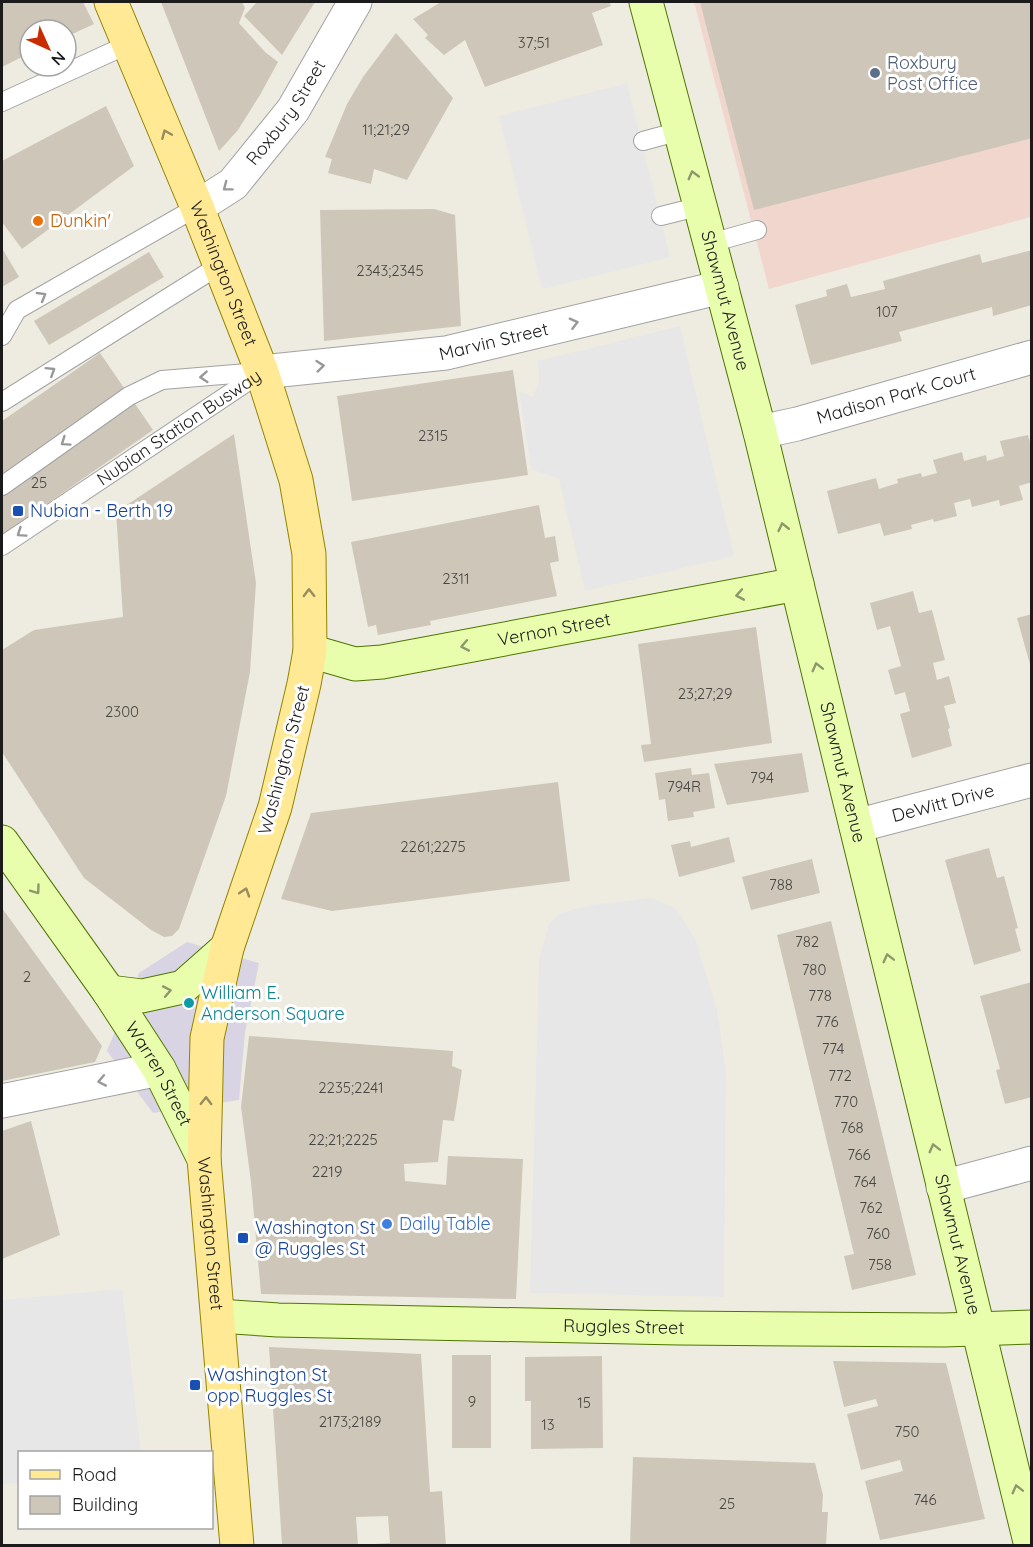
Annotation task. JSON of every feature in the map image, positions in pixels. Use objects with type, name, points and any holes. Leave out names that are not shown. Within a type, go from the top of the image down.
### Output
[{"type":"main road","name":"Washington Street","points":[[111,2],[197,207],[262,372],[296,480],[309,554],[310,651],[275,807],[246,886],[227,948],[207,1038],[204,1159],[237,1545]]},
{"type":"main road","name":"Shawmut Avenue","points":[[646,2],[760,432],[1031,1545]]},
{"type":"main road","name":"Vernon Street","points":[[310,651],[355,664],[382,662],[797,584]]},
{"type":"main road","name":"Warren Street","points":[[2,842],[109,993],[159,1069],[204,1159]]},
{"type":"main road","name":"Warren Street","points":[[109,993],[142,996],[183,987],[227,948]]},
{"type":"main road","name":"Ruggles Street","points":[[218,1316],[278,1320],[679,1328],[944,1330],[977,1327],[1032,1327]]},
{"type":"street","name":"Roxbury Street","points":[[197,207],[233,184],[293,110],[355,2]]},
{"type":"street","name":"Marvin Street","points":[[262,372],[446,353],[722,287]]},
{"type":"street","name":"Madison Park Court","points":[[760,432],[797,424],[1032,357]]},
{"type":"street","name":"DeWitt Drive","points":[[856,826],[1032,780]]},
{"type":"street","points":[[2,1101],[159,1069]]},
{"type":"street","points":[[943,1187],[1032,1163]]},
{"type":"lane","points":[[2,102],[129,44]]},
{"type":"lane","points":[[642,141],[680,131]]},
{"type":"lane","points":[[661,216],[701,206]]},
{"type":"lane","points":[[2,336],[17,310],[197,207]]},
{"type":"lane","points":[[711,243],[757,230]]},
{"type":"lane","points":[[2,402],[220,265]]},
{"type":"lane","name":"Nubian Station Busway","points":[[2,486],[129,396],[162,380],[262,372]]},
{"type":"lane","name":"Nubian Station Busway","points":[[2,546],[262,372]]},
{"type":"shaded area","name":"Roxbury Post Office","points":[[694,2],[1031,2],[1031,217],[769,289]]},
{"type":"shaded area","points":[[627,83],[670,257],[542,289],[499,116]]},
{"type":"shaded area","points":[[680,326],[734,556],[585,591],[559,479],[531,469],[519,391],[533,397],[539,381],[538,361]]},
{"type":"shaded area","points":[[652,898],[676,909],[695,938],[717,1010],[726,1071],[724,1297],[530,1293],[539,959],[549,924],[561,913],[591,905]]},
{"type":"shaded area","name":"William E. Anderson Square","points":[[187,942],[259,963],[245,1033],[239,1100],[153,1113],[107,1051],[139,973]]},
{"type":"shaded area","points":[[122,1289],[141,1451],[18,1451],[18,1483],[2,1484],[2,1300]]},
{"type":"building","points":[[2,2],[83,2],[94,24],[78,31],[78,18],[18,18],[18,59],[2,67]]},
{"type":"building","points":[[161,2],[242,2],[245,8],[239,23],[265,52],[278,62],[238,130],[219,151]]},
{"type":"building","points":[[257,2],[315,2],[282,55],[244,16]]},
{"type":"building","points":[[441,2],[609,2],[611,6],[592,13],[603,45],[485,87],[465,40],[444,55],[425,38],[428,35],[413,19]]},
{"type":"building","name":"Roxbury Post Office","points":[[700,2],[1030,2],[1032,138],[754,210]]},
{"type":"building","points":[[396,33],[453,98],[407,180],[374,169],[371,184],[328,173],[332,159],[325,157],[347,104],[363,77]]},
{"type":"building","points":[[106,106],[134,166],[22,249],[2,222],[2,161]]},
{"type":"building","points":[[434,209],[455,215],[461,326],[324,341],[320,210]]},
{"type":"building","points":[[2,248],[19,277],[2,287]]},
{"type":"building","points":[[1032,250],[1032,305],[993,316],[992,307],[899,332],[902,341],[811,365],[795,305],[827,296],[826,290],[847,284],[851,297],[885,289],[883,281],[980,254],[982,263]]},
{"type":"building","points":[[149,252],[164,277],[49,345],[34,321]]},
{"type":"building","points":[[100,353],[153,430],[2,535],[2,421]]},
{"type":"building","points":[[513,370],[528,475],[352,501],[337,396]]},
{"type":"building","points":[[234,434],[256,583],[250,672],[226,796],[179,929],[172,936],[164,937],[151,930],[84,878],[2,752],[2,650],[34,630],[123,617],[116,512]]},
{"type":"building","points":[[1028,435],[1032,449],[1032,482],[1019,486],[1023,500],[1000,506],[999,500],[972,507],[970,499],[954,503],[957,516],[911,525],[912,529],[884,536],[880,523],[838,534],[827,491],[876,478],[879,489],[898,483],[897,479],[921,473],[922,477],[937,473],[933,460],[962,452],[964,461],[986,455],[987,461],[1004,456],[1000,441]]},
{"type":"building","points":[[539,505],[545,538],[555,536],[559,561],[550,563],[557,596],[430,621],[431,625],[378,635],[376,625],[368,627],[351,542]]},
{"type":"building","points":[[913,591],[919,613],[932,610],[945,660],[933,663],[937,680],[949,676],[956,703],[944,706],[952,746],[912,758],[900,714],[910,711],[905,692],[895,695],[888,670],[901,666],[890,626],[877,630],[870,603]]},
{"type":"building","points":[[1032,614],[1032,668],[1031,668],[1017,618]]},
{"type":"building","points":[[756,627],[772,743],[644,762],[641,745],[651,744],[638,644]]},
{"type":"building","points":[[802,753],[809,792],[727,805],[714,764]]},
{"type":"building","points":[[691,768],[692,775],[709,773],[715,808],[693,812],[694,817],[668,821],[665,799],[659,800],[655,773]]},
{"type":"building","points":[[558,782],[570,881],[332,911],[281,899],[311,813]]},
{"type":"building","points":[[729,837],[735,862],[679,877],[671,845],[690,841],[691,847]]},
{"type":"building","points":[[989,848],[997,878],[1004,876],[1018,928],[1015,929],[1021,951],[974,965],[945,860]]},
{"type":"building","points":[[812,859],[820,893],[751,910],[742,877]]},
{"type":"building","points":[[2,908],[102,1046],[95,1062],[2,1081]]},
{"type":"building","points":[[831,921],[916,1275],[852,1290],[844,1256],[854,1254],[777,935]]},
{"type":"building","points":[[1032,982],[1032,1097],[1005,1104],[996,1070],[1000,1069],[980,996]]},
{"type":"building","points":[[249,1036],[453,1051],[452,1066],[462,1070],[454,1121],[443,1120],[438,1162],[404,1164],[405,1181],[446,1185],[448,1156],[523,1159],[516,1299],[261,1294],[251,1182],[241,1107]]},
{"type":"building","points":[[31,1121],[60,1235],[2,1259],[2,1131]]},
{"type":"building","points":[[269,1347],[421,1354],[430,1492],[442,1491],[446,1545],[374,1545],[390,1543],[388,1516],[356,1517],[358,1545],[282,1545]]},
{"type":"building","points":[[452,1355],[491,1355],[491,1448],[452,1448]]},
{"type":"building","points":[[602,1356],[603,1448],[531,1449],[531,1401],[525,1401],[525,1357]]},
{"type":"building","points":[[833,1361],[946,1363],[985,1519],[880,1540],[865,1481],[903,1471],[900,1460],[861,1470],[847,1414],[878,1406],[876,1399],[844,1407]]},
{"type":"building","points":[[633,1457],[815,1463],[823,1495],[822,1512],[828,1512],[826,1545],[630,1545]]},
{"type":"place","name":"Roxbury Post Office","points":[[875,73]]},
{"type":"place","name":"Dunkin'","points":[[38,221]]},
{"type":"place","name":"Nubian - Berth 19","points":[[18,511]]},
{"type":"place","name":"William E. Anderson Square","points":[[189,1003]]},
{"type":"place","name":"Daily Table","points":[[387,1224]]},
{"type":"place","name":"Washington St @ Ruggles St","points":[[243,1238]]},
{"type":"place","name":"Washington St opp Ruggles St","points":[[195,1385]]}]
